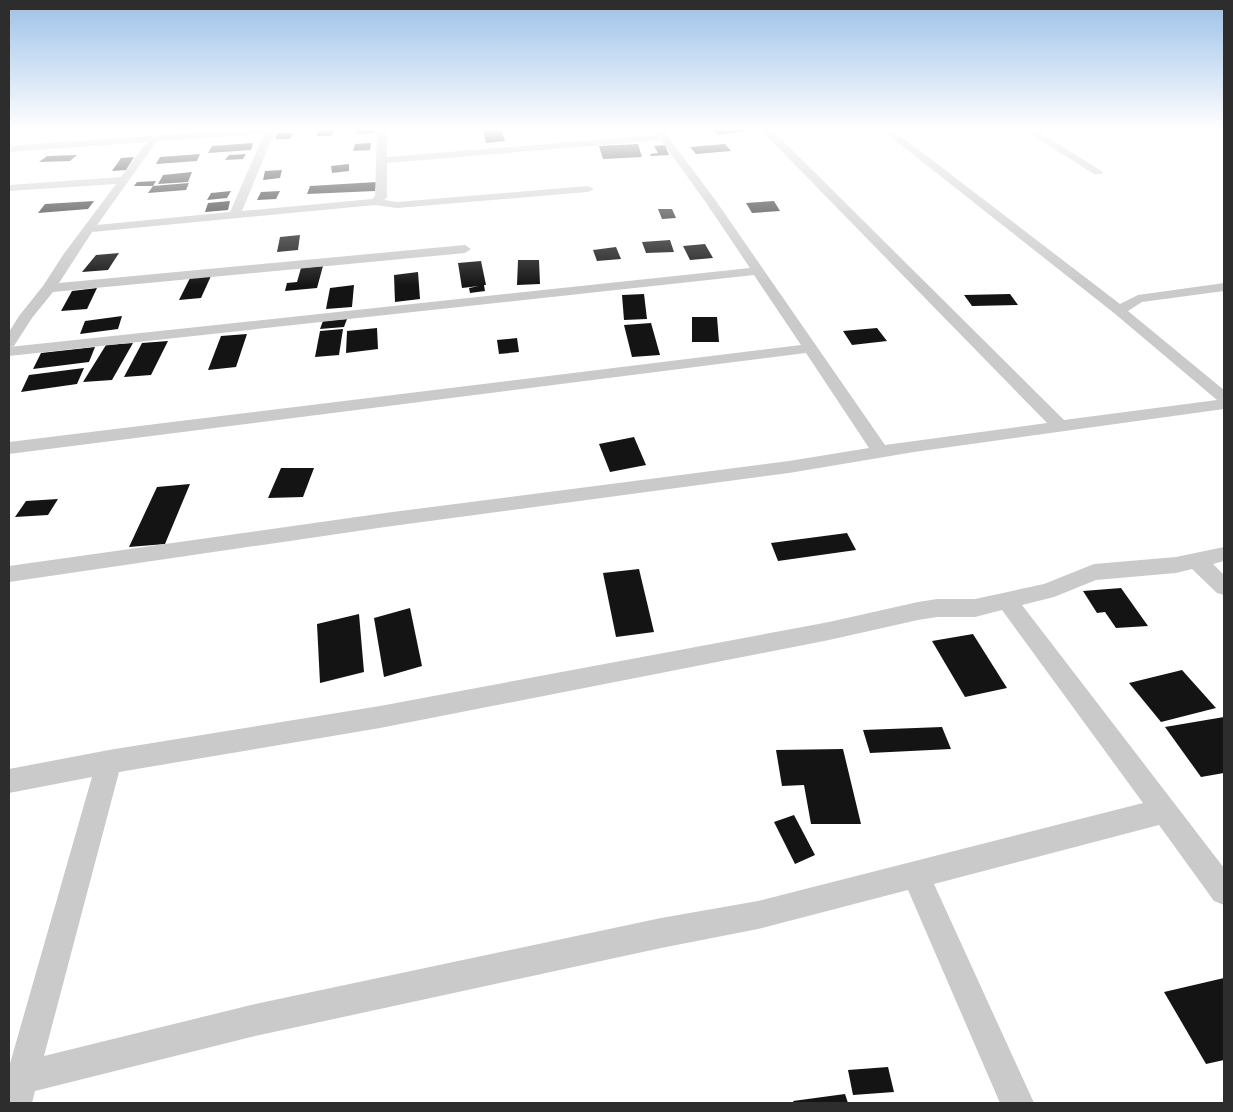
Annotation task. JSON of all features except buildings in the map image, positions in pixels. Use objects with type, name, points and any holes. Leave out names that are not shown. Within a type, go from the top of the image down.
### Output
[{"type":"street","points":[[9,188],[97,182]]},
{"type":"street","points":[[9,343],[26,316],[49,288],[67,258],[123,182]]},
{"type":"street","points":[[234,216],[249,182]]},
{"type":"street","points":[[375,202],[381,197],[381,182]]},
{"type":"street","points":[[695,182],[811,348],[880,451]]},
{"type":"street","points":[[816,182],[1061,426]]},
{"type":"street","points":[[954,182],[1120,310],[1224,398]]},
{"type":"street","points":[[88,229],[375,202],[397,206],[588,189]]},
{"type":"street","points":[[49,288],[465,249]]},
{"type":"street","points":[[9,352],[758,271]]},
{"type":"street","points":[[1120,310],[1138,299],[1224,287]]},
{"type":"street","points":[[9,448],[811,348]]},
{"type":"street","points":[[9,574],[385,520],[788,467],[880,451],[1224,404]]},
{"type":"street","points":[[9,781],[109,762],[380,717],[829,631],[910,612],[937,608],[975,608],[1047,591],[1094,572],[1176,565],[1224,554]]},
{"type":"street","points":[[1197,561],[1224,587]]},
{"type":"street","points":[[1007,601],[1224,891]]},
{"type":"street","points":[[19,1091],[109,762]]},
{"type":"street","points":[[19,1091],[250,1021],[758,914],[1164,811]]},
{"type":"street","points":[[916,874],[1017,1103]]}]
